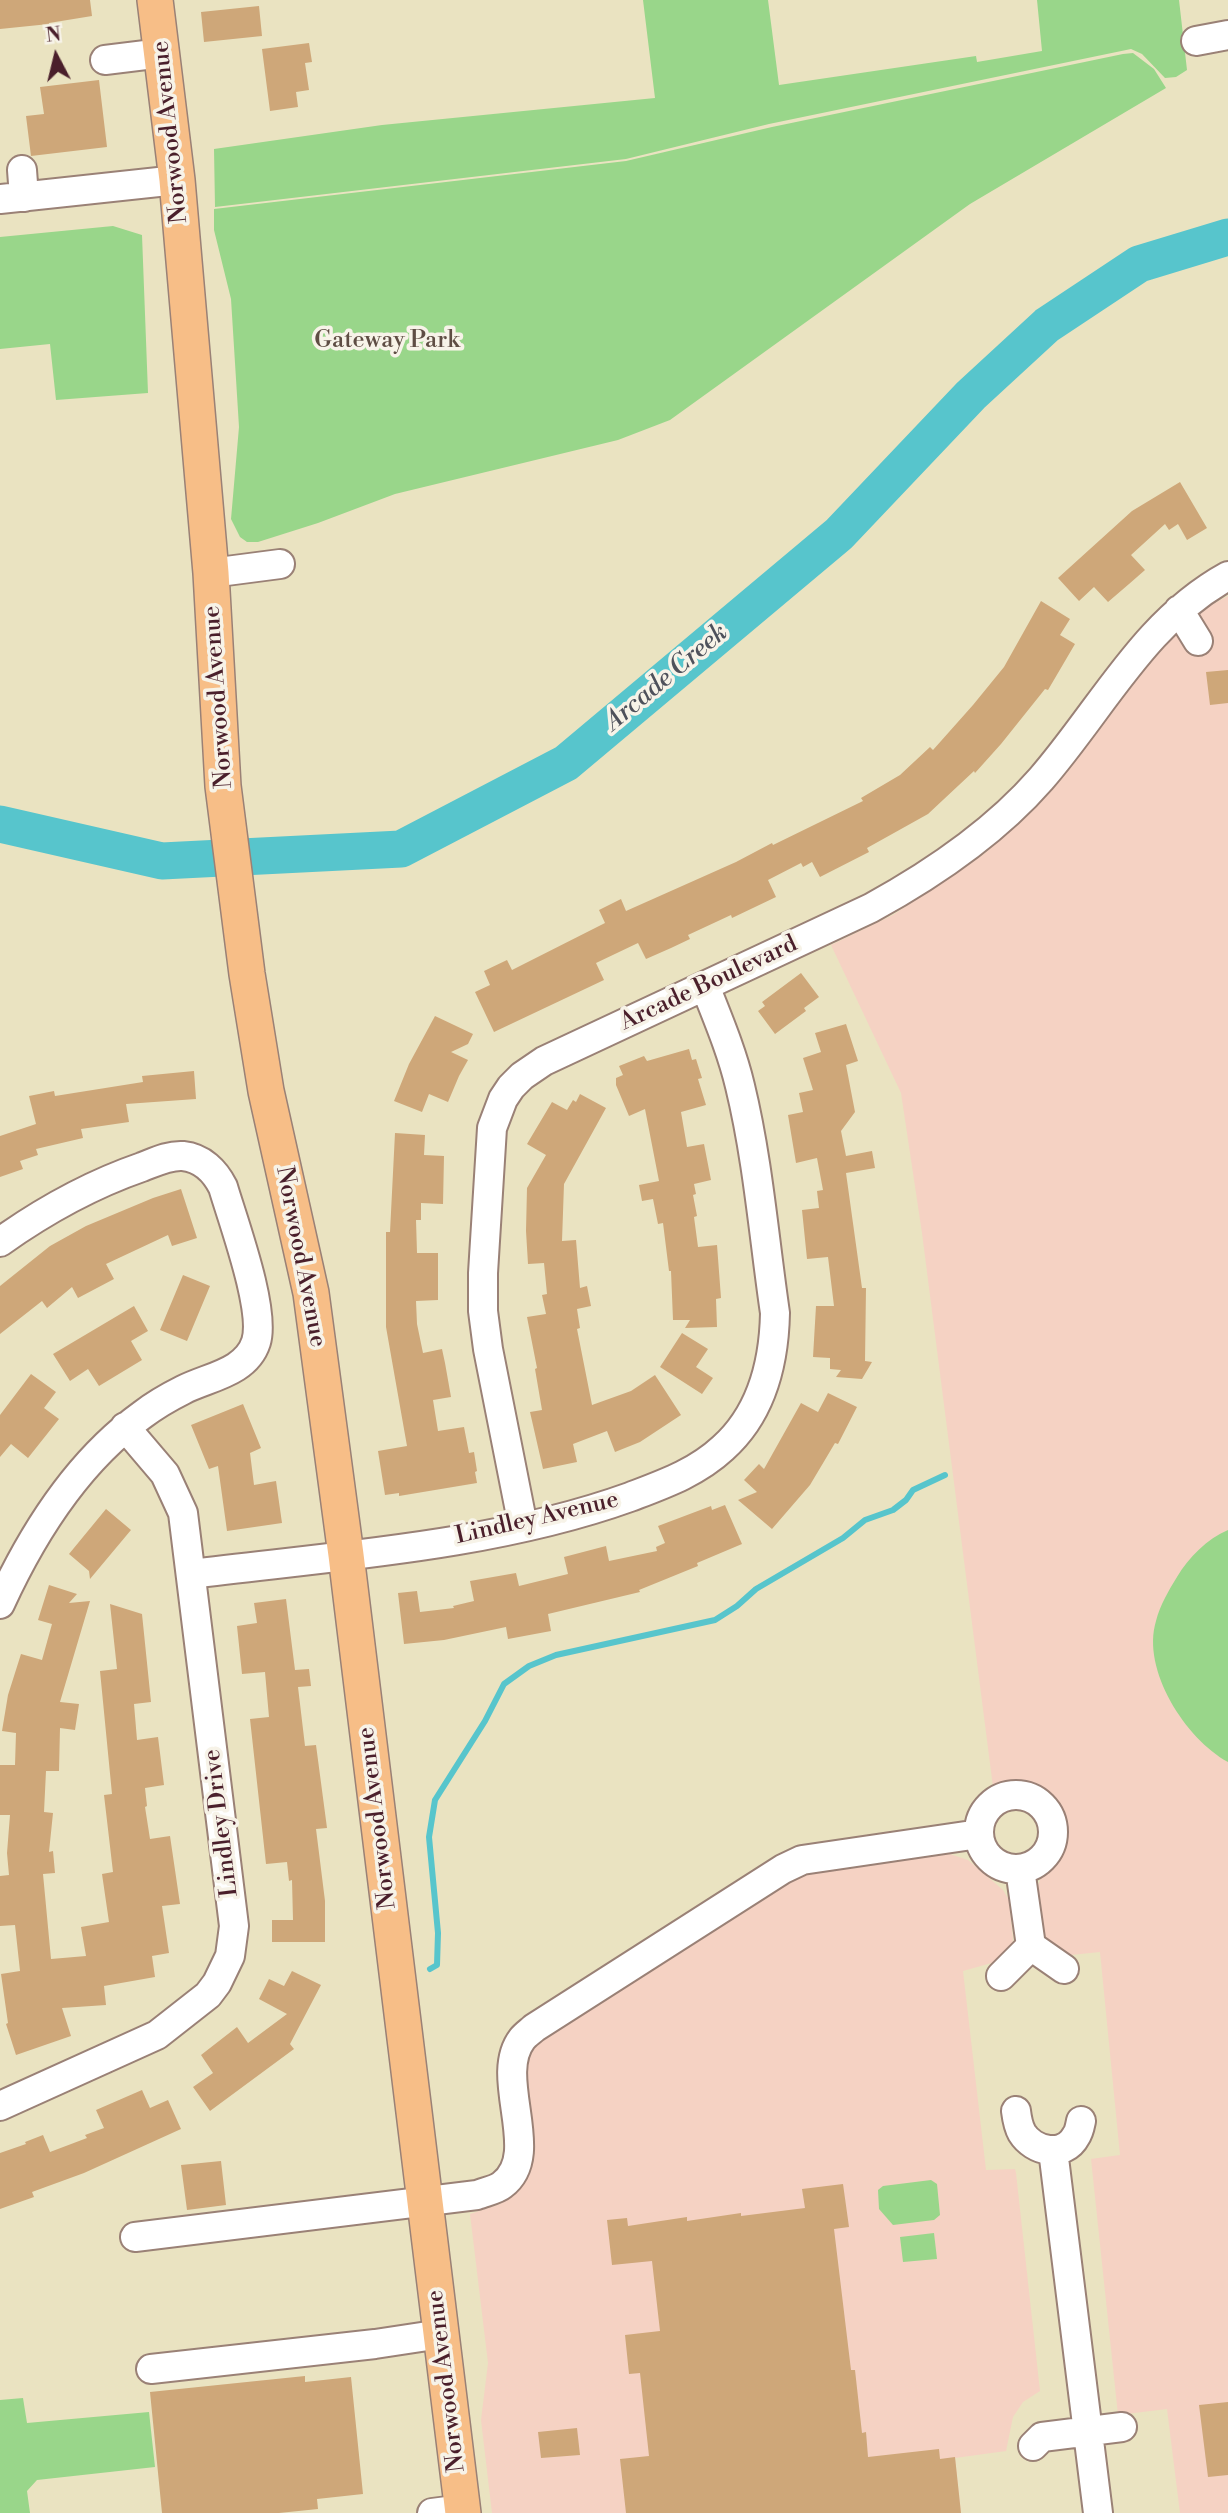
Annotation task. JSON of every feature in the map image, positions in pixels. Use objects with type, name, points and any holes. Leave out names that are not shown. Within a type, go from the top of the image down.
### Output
[{"type":"main road","name":"Norwood Avenue","points":[[155,0],[177,180],[211,573],[223,786],[266,1091],[311,1293],[346,1555],[441,2334],[452,2512]]},
{"type":"street","points":[[1196,41],[1228,35]]},
{"type":"street","points":[[104,60],[162,53]]},
{"type":"street","points":[[15,189],[177,180]]},
{"type":"street","points":[[211,573],[280,564]]},
{"type":"street","name":"Arcade Boulevard","points":[[523,1526],[488,1349],[484,1311],[490,1143],[496,1113],[511,1087],[544,1061],[871,908],[960,853],[1039,782],[1079,734],[1129,662],[1153,635],[1179,610],[1228,576]]},
{"type":"street","points":[[1179,610],[1198,641]]},
{"type":"street","name":"Lindley Avenue","points":[[191,1574],[447,1541],[587,1512],[677,1480],[725,1447],[744,1424],[759,1399],[769,1372],[775,1343],[775,1314],[748,1123],[730,1051],[705,986]]},
{"type":"street","points":[[0,1242],[62,1201],[114,1177],[168,1158],[181,1156],[198,1160],[207,1165],[223,1187],[250,1273],[257,1321],[257,1341],[240,1365],[182,1390],[125,1427],[102,1447],[44,1521],[14,1573],[0,1604]]},
{"type":"street","name":"Lindley Drive","points":[[0,2106],[157,2035],[208,1995],[230,1956],[234,1926],[183,1513],[173,1486],[165,1474],[125,1427]]},
{"type":"street","points":[[1020,1795],[1032,1798],[1043,1806],[1052,1823],[1052,1842],[1043,1858],[1032,1866],[1020,1869],[1001,1866],[990,1859],[979,1834],[980,1823],[986,1811],[1000,1799],[1020,1795]]},
{"type":"street","points":[[135,2237],[477,2194],[502,2185],[517,2165],[519,2143],[512,2080],[513,2063],[522,2038],[534,2028],[783,1869],[802,1860],[979,1834]]},
{"type":"street","points":[[1020,1869],[1031,1947],[1064,1969]]},
{"type":"street","points":[[1001,1976],[1031,1947]]},
{"type":"street","points":[[1016,2112],[1023,2135],[1038,2148],[1066,2148],[1076,2137],[1081,2121]]},
{"type":"street","points":[[1053,2150],[1098,2513]]},
{"type":"street","points":[[151,2369],[441,2334]]},
{"type":"street","points":[[1033,2446],[1042,2437],[1122,2427]]},
{"type":"shaded area","points":[[1228,596],[1228,2513],[1180,2513],[1167,2409],[1118,2415],[1091,2159],[1120,2155],[1100,1952],[1061,1956],[1039,1935],[1035,1897],[1037,1887],[1059,1857],[1064,1840],[1065,1827],[1057,1799],[1034,1784],[1013,1782],[993,1787],[922,1233],[901,1093],[831,945],[893,915],[984,854],[1027,815],[1058,780],[1145,661],[1182,621]]},
{"type":"shaded area","points":[[950,1854],[968,1860],[1003,1890],[1009,1900],[1013,1939],[1007,1955],[995,1962],[963,1971],[986,2170],[1015,2169],[1016,2173],[1040,2391],[1023,2402],[1013,2417],[1006,2451],[955,2458],[961,2513],[492,2513],[481,2420],[488,2363],[470,2214],[500,2204],[523,2185],[535,2151],[524,2067],[533,2045],[799,1873]]},
{"type":"green space","points":[[643,0],[768,0],[779,85],[976,56],[977,62],[1042,51],[1037,0],[1179,0],[1187,70],[1176,77],[1165,78],[1142,54],[1131,49],[769,124],[626,159],[215,207],[214,149],[382,125],[655,98]]},
{"type":"green space","name":"Gateway Park","points":[[1133,53],[1154,69],[1166,88],[970,204],[670,420],[618,440],[395,494],[258,542],[247,542],[240,537],[231,519],[239,427],[231,299],[214,230],[214,209],[626,161],[772,127]]},
{"type":"green space","points":[[113,226],[142,235],[148,393],[56,400],[50,344],[0,349],[0,237]]},
{"type":"green space","points":[[1228,1530],[1228,1762],[1197,1737],[1171,1701],[1161,1681],[1153,1640],[1160,1609],[1182,1570],[1206,1544]]},
{"type":"green space","points":[[931,2180],[937,2184],[940,2215],[934,2220],[893,2225],[879,2209],[878,2190],[883,2186]]},
{"type":"green space","points":[[934,2233],[937,2259],[903,2262],[900,2237]]},
{"type":"green space","points":[[23,2398],[27,2423],[149,2412],[155,2467],[37,2480],[27,2491],[30,2513],[0,2513],[0,2400]]},
{"type":"building","points":[[0,0],[90,0],[92,16],[0,29]]},
{"type":"building","points":[[259,6],[262,36],[204,42],[201,12]]},
{"type":"building","points":[[309,43],[312,62],[305,63],[309,90],[296,92],[298,107],[270,111],[262,49]]},
{"type":"building","points":[[99,80],[107,147],[31,156],[26,116],[44,114],[40,87]]},
{"type":"building","points":[[1180,482],[1207,528],[1187,540],[1178,524],[1169,530],[1165,524],[1131,555],[1145,570],[1108,602],[1094,587],[1079,601],[1058,578],[1132,511]]},
{"type":"building","points":[[1041,601],[1070,619],[1060,635],[1075,644],[1048,690],[1045,689],[975,773],[974,771],[928,814],[867,848],[869,852],[820,877],[812,862],[803,867],[801,863],[768,880],[776,897],[688,935],[690,939],[671,948],[646,959],[638,943],[596,963],[604,980],[494,1032],[475,992],[490,985],[484,971],[507,960],[512,970],[605,923],[599,910],[621,899],[626,911],[863,801],[861,798],[900,775],[930,747],[933,750],[1004,667]]},
{"type":"building","points":[[1228,670],[1228,703],[1210,705],[1206,672]]},
{"type":"building","points":[[801,973],[819,997],[804,1008],[806,1011],[775,1034],[758,1011],[765,1006],[762,1002]]},
{"type":"building","points":[[435,1016],[473,1034],[468,1044],[451,1052],[468,1060],[448,1102],[429,1094],[422,1112],[394,1101],[409,1064]]},
{"type":"building","points":[[846,1024],[858,1061],[846,1065],[855,1112],[841,1131],[846,1156],[872,1151],[875,1168],[846,1173],[862,1288],[866,1288],[865,1361],[872,1362],[862,1379],[836,1377],[841,1370],[830,1369],[830,1358],[813,1357],[816,1306],[834,1306],[828,1257],[807,1259],[802,1210],[819,1208],[817,1191],[823,1190],[817,1158],[796,1163],[788,1115],[803,1112],[799,1093],[813,1090],[803,1058],[821,1052],[815,1033]]},
{"type":"building","points":[[689,1049],[692,1060],[696,1059],[702,1078],[698,1079],[706,1105],[681,1112],[687,1147],[704,1144],[711,1180],[694,1184],[696,1194],[693,1195],[698,1247],[717,1245],[721,1298],[716,1299],[717,1327],[685,1328],[690,1320],[673,1320],[671,1271],[663,1223],[658,1224],[653,1199],[642,1201],[639,1185],[659,1181],[645,1109],[629,1116],[616,1085],[616,1078],[623,1075],[619,1066],[644,1056],[647,1061]]},
{"type":"building","points":[[194,1071],[196,1099],[126,1104],[129,1122],[81,1129],[83,1138],[36,1149],[38,1155],[20,1161],[23,1169],[0,1177],[0,1136],[36,1124],[29,1096],[54,1091],[55,1096],[143,1082],[142,1076]]},
{"type":"building","points":[[580,1094],[606,1108],[564,1184],[562,1241],[576,1240],[580,1288],[587,1286],[591,1306],[577,1309],[580,1328],[577,1329],[592,1405],[631,1391],[655,1375],[681,1415],[640,1442],[615,1452],[607,1431],[573,1444],[577,1462],[543,1469],[530,1412],[542,1410],[527,1317],[546,1314],[542,1295],[547,1294],[544,1263],[528,1264],[526,1231],[527,1188],[546,1155],[527,1144],[552,1102],[567,1110]]},
{"type":"building","points":[[395,1133],[425,1135],[424,1155],[444,1156],[443,1204],[421,1203],[421,1220],[416,1220],[417,1253],[438,1253],[438,1300],[416,1301],[417,1324],[423,1353],[442,1349],[445,1363],[451,1397],[433,1400],[438,1431],[464,1427],[469,1453],[474,1452],[477,1471],[477,1483],[399,1496],[399,1493],[385,1495],[378,1451],[407,1446],[386,1327],[386,1232],[390,1232]]},
{"type":"building","points":[[181,1189],[197,1238],[172,1246],[168,1235],[106,1264],[114,1279],[78,1298],[72,1287],[47,1308],[42,1301],[0,1334],[0,1286],[50,1246],[86,1226]]},
{"type":"building","points":[[183,1275],[210,1286],[187,1341],[160,1330]]},
{"type":"building","points":[[134,1306],[148,1331],[131,1341],[142,1360],[99,1386],[88,1369],[70,1381],[53,1354]]},
{"type":"building","points":[[682,1333],[708,1349],[696,1367],[713,1378],[702,1394],[660,1367]]},
{"type":"building","points":[[31,1374],[56,1392],[44,1408],[59,1419],[28,1458],[11,1444],[0,1457],[0,1415]]},
{"type":"building","points":[[828,1393],[857,1407],[838,1444],[835,1443],[810,1485],[772,1529],[738,1500],[757,1492],[744,1480],[759,1464],[764,1469],[801,1403],[818,1412]]},
{"type":"building","points":[[243,1404],[261,1448],[250,1453],[254,1485],[276,1481],[282,1523],[227,1531],[218,1466],[209,1469],[191,1425]]},
{"type":"building","points":[[725,1505],[742,1544],[697,1563],[698,1566],[639,1590],[640,1592],[548,1614],[551,1631],[508,1639],[506,1627],[444,1640],[404,1644],[398,1593],[417,1591],[420,1612],[454,1608],[453,1606],[474,1601],[470,1581],[516,1573],[519,1586],[568,1574],[564,1557],[606,1546],[609,1561],[657,1551],[656,1547],[665,1543],[658,1526],[711,1506],[712,1510]]},
{"type":"building","points":[[106,1509],[131,1530],[90,1579],[89,1571],[69,1554]]},
{"type":"building","points":[[49,1585],[77,1594],[69,1603],[90,1601],[60,1702],[79,1704],[75,1730],[60,1728],[59,1771],[46,1771],[44,1812],[53,1813],[49,1852],[53,1851],[55,1873],[43,1874],[51,1959],[86,1956],[81,1927],[109,1922],[102,1874],[113,1872],[104,1795],[112,1794],[100,1671],[117,1669],[110,1604],[142,1614],[151,1702],[134,1704],[137,1740],[158,1737],[164,1785],[145,1788],[145,1807],[150,1839],[170,1836],[180,1904],[162,1906],[169,1953],[152,1956],[155,1977],[104,1986],[106,2005],[62,2008],[71,2036],[16,2055],[6,2024],[1,1974],[20,1971],[15,1925],[0,1926],[0,1876],[9,1875],[7,1853],[10,1815],[0,1815],[0,1765],[15,1765],[16,1733],[2,1731],[8,1695],[21,1654],[42,1660],[52,1624],[38,1620]]},
{"type":"building","points":[[286,1599],[295,1670],[309,1669],[311,1686],[298,1687],[305,1746],[316,1745],[327,1828],[316,1829],[325,1901],[325,1942],[272,1942],[272,1920],[293,1920],[292,1880],[289,1881],[287,1862],[266,1864],[250,1719],[269,1717],[265,1672],[242,1674],[237,1626],[257,1623],[254,1603]]},
{"type":"building","points":[[292,1971],[321,1985],[290,2044],[294,2049],[210,2111],[193,2087],[213,2073],[201,2055],[237,2027],[248,2043],[287,2014],[259,1999],[269,1979],[284,1986]]},
{"type":"building","points":[[142,2090],[150,2108],[168,2100],[181,2129],[84,2173],[32,2192],[34,2197],[0,2209],[0,2153],[43,2135],[50,2152],[87,2138],[85,2135],[104,2128],[96,2110]]},
{"type":"building","points":[[221,2161],[226,2205],[187,2210],[181,2165]]},
{"type":"building","points":[[843,2184],[849,2227],[834,2229],[851,2370],[855,2370],[862,2433],[866,2432],[868,2457],[939,2449],[940,2459],[955,2457],[961,2513],[626,2513],[620,2459],[649,2456],[640,2373],[629,2374],[625,2335],[660,2331],[652,2261],[612,2265],[607,2220],[627,2218],[628,2226],[687,2217],[687,2221],[805,2208],[802,2189]]},
{"type":"building","points":[[305,2376],[305,2382],[351,2377],[363,2494],[317,2499],[318,2509],[279,2513],[162,2513],[150,2392]]},
{"type":"building","points":[[1228,2402],[1228,2475],[1208,2477],[1199,2405]]},
{"type":"building","points":[[577,2428],[580,2455],[541,2458],[538,2432]]},
{"type":"waterway","name":"Arcade Creek","points":[[0,824],[162,861],[401,849],[566,763],[839,534],[971,395],[1047,325],[1139,264],[1228,237]]},
{"type":"waterway","points":[[430,1969],[437,1965],[438,1933],[429,1837],[435,1800],[485,1721],[504,1684],[529,1666],[556,1655],[715,1620],[737,1606],[756,1589],[843,1538],[865,1520],[893,1510],[906,1500],[913,1490],[945,1475]]}]
